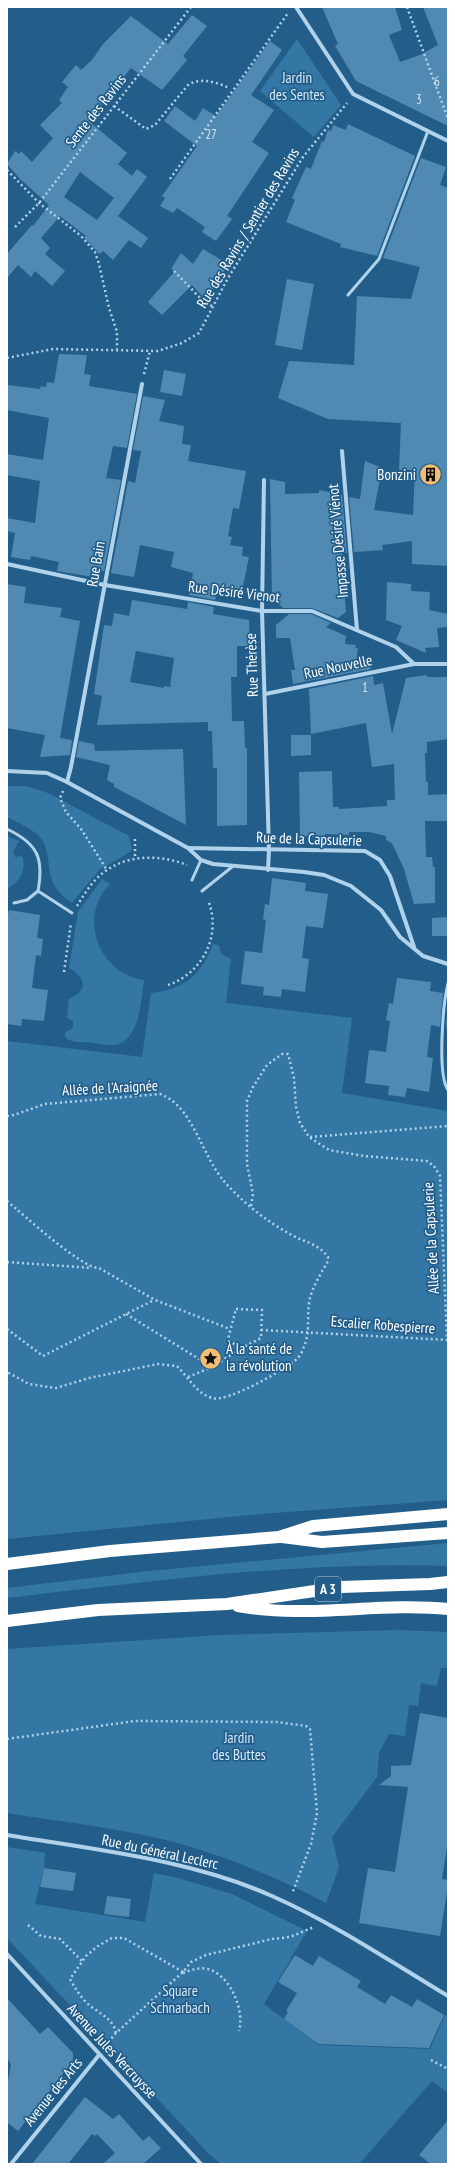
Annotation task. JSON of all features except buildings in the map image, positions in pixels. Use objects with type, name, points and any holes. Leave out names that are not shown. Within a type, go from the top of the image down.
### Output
[{"type":"highway","points":[[279,1537],[313,1526],[448,1514]]},
{"type":"highway","points":[[7,1564],[110,1552],[279,1537],[322,1542],[448,1533]]},
{"type":"highway","name":"A 3","points":[[7,1621],[98,1610],[227,1604],[341,1588],[448,1582]]},
{"type":"highway","points":[[430,1584],[448,1589]]},
{"type":"highway","points":[[227,1604],[256,1609],[292,1611],[403,1608],[448,1609]]},
{"type":"street","points":[[296,7],[353,94],[448,141]]},
{"type":"street","name":"Rue Bain","points":[[67,782],[71,768],[142,384]]},
{"type":"street","name":"Impasse Désiré Viénot","points":[[342,451],[357,630]]},
{"type":"street","name":"Rue Thérèse","points":[[264,480],[262,611],[266,694],[269,850],[268,870]]},
{"type":"street","name":"Rue Désiré Vienot","points":[[7,564],[105,585],[262,611],[312,611],[396,647],[414,664]]},
{"type":"street","points":[[414,664],[448,664]]},
{"type":"street","name":"Rue Nouvelle","points":[[266,694],[414,664]]},
{"type":"street","name":"Rue de la Capsulerie","points":[[7,772],[48,773],[188,848],[201,860],[232,867],[304,872],[324,875],[351,886],[381,910],[400,937],[423,956],[448,964]]},
{"type":"street","name":"Rue de la Capsulerie","points":[[188,848],[365,851],[380,860],[390,876],[414,948]]},
{"type":"street","name":"Rue du Général Leclerc","points":[[7,1834],[161,1861],[218,1876],[271,1895],[324,1922],[448,1996]]},
{"type":"street","name":"Avenue Jules Vercruysse","points":[[7,1954],[201,2164]]},
{"type":"street","name":"Avenue des Arts","points":[[11,2164],[99,2054]]},
{"type":"lane","points":[[348,295],[379,259],[428,131]]},
{"type":"lane","points":[[7,829],[27,840],[35,849],[40,861],[38,891],[27,900],[14,903]]},
{"type":"lane","points":[[192,880],[201,860]]},
{"type":"lane","points":[[202,891],[232,867]]},
{"type":"lane","points":[[38,891],[72,913]]},
{"type":"lane","points":[[448,983],[441,1017],[444,1080],[448,1090]]},
{"type":"path","name":"Sente des Ravins","points":[[15,227],[39,203],[191,7]]},
{"type":"path","points":[[170,179],[292,7]]},
{"type":"path","points":[[407,7],[448,119]]},
{"type":"path","points":[[114,106],[146,129],[155,126],[188,84],[195,80],[215,82],[229,88]]},
{"type":"path","name":"Rue des Ravins / Sentier des Ravins","points":[[7,358],[52,348],[150,351],[167,349],[199,333],[212,306],[303,157],[353,94]]},
{"type":"path","points":[[7,170],[39,203],[80,236],[95,252],[100,264],[108,308],[117,332],[117,349]]},
{"type":"path","points":[[174,271],[203,301],[212,306]]},
{"type":"path","points":[[142,384],[150,351]]},
{"type":"path","points":[[67,782],[60,798],[61,804],[81,829],[106,870]]},
{"type":"path","points":[[135,839],[135,859]]},
{"type":"path","points":[[64,972],[72,913],[88,890],[106,870],[123,861],[158,858]]},
{"type":"path","points":[[168,985],[177,982],[190,974],[205,955],[210,943],[213,922],[208,900]]},
{"type":"path","name":"Allée de la Capsulerie","points":[[251,1206],[253,1194],[247,1164],[247,1100],[253,1087],[267,1065],[282,1054],[288,1054],[292,1062],[296,1106],[300,1124],[309,1137],[329,1150],[364,1156],[427,1161],[434,1166],[440,1176],[448,1340]]},
{"type":"path","name":"Allée de l'Araignée","points":[[7,1116],[45,1104],[160,1094],[170,1098],[177,1104],[193,1128],[207,1157],[223,1180],[251,1206],[290,1234],[317,1245],[328,1257],[328,1263],[309,1299],[308,1332]]},
{"type":"path","points":[[309,1137],[448,1126]]},
{"type":"path","points":[[7,1201],[70,1252],[94,1268]]},
{"type":"path","points":[[7,1262],[100,1268],[155,1300],[230,1329]]},
{"type":"path","points":[[7,1329],[43,1356],[155,1300]]},
{"type":"path","points":[[188,1377],[212,1367],[240,1349],[261,1338],[262,1310],[236,1309],[228,1339],[240,1349]]},
{"type":"path","points":[[125,1314],[212,1367]]},
{"type":"path","name":"Escalier Robespierre","points":[[262,1330],[448,1340]]},
{"type":"path","points":[[7,1372],[29,1384],[56,1388],[96,1377],[158,1364],[177,1366],[188,1377],[194,1387],[202,1393],[213,1399],[227,1398],[268,1377],[298,1358],[305,1346],[308,1332]]},
{"type":"path","points":[[7,1739],[135,1722],[277,1722],[306,1726],[310,1730],[317,1813],[311,1844],[295,1887]]},
{"type":"path","points":[[99,2054],[116,2033],[182,1973],[191,1962],[206,1955],[272,1939],[290,1937],[324,1922]]},
{"type":"path","points":[[28,1925],[41,1936],[60,1939],[82,1961]]},
{"type":"path","points":[[116,2033],[114,2026],[105,2015],[84,2000],[70,1978],[82,1961],[98,1946],[112,1938],[124,1938],[182,1973],[203,1968],[212,1970],[221,1977],[228,1986],[240,2012],[239,2031]]},
{"type":"path","points":[[431,2060],[448,2069]]},
{"type":"green space","name":"Jardin des Sentes","points":[[297,39],[341,105],[314,137],[260,91]]},
{"type":"green space","points":[[7,786],[26,786],[48,793],[129,836],[132,849],[127,854],[99,870],[72,903],[57,889],[54,884],[50,874],[45,845],[40,837],[36,833],[7,817]]},
{"type":"green space","points":[[7,836],[19,841],[13,852],[15,857],[22,856],[24,866],[19,879],[8,888]]},
{"type":"green space","points":[[102,879],[110,884],[100,897],[95,912],[94,927],[98,942],[105,956],[115,967],[128,976],[144,980],[138,1018],[134,1028],[130,1036],[123,1042],[115,1045],[74,1042],[65,1036],[65,1032],[73,1025],[73,1021],[67,1018],[69,999],[80,992],[83,984],[79,976],[69,968],[78,912]]},
{"type":"green space","points":[[213,944],[219,945],[221,954],[231,959],[226,1003],[352,1018],[342,1093],[448,1111],[448,1500],[249,1515],[7,1539],[7,1041],[142,1057],[151,993],[173,988],[190,979],[209,955]]},
{"type":"green space","points":[[448,1543],[448,1566],[337,1566],[282,1569],[172,1579],[7,1598],[7,1588],[149,1571]]},
{"type":"green space","name":"Jardin des Buttes","points":[[398,1630],[448,1632],[448,1668],[441,1668],[437,1686],[421,1683],[418,1706],[409,1705],[405,1736],[389,1734],[379,1753],[377,1777],[332,1837],[339,1867],[326,1903],[249,1867],[178,1843],[129,1832],[7,1813],[7,1649],[221,1635]]},
{"type":"green space","name":"Square Schnarbach","points":[[7,1847],[45,1853],[44,1868],[35,1904],[145,1922],[154,1873],[178,1878],[232,1894],[307,1931],[264,2004],[318,2045],[430,2049],[445,2015],[448,2016],[448,2093],[432,2081],[359,2164],[222,2164],[210,2155],[7,1938]]},
{"type":"place","name":"Bonzini","points":[[431,475]]},
{"type":"place","name":"À la santé de la révolution","points":[[211,1358]]}]
